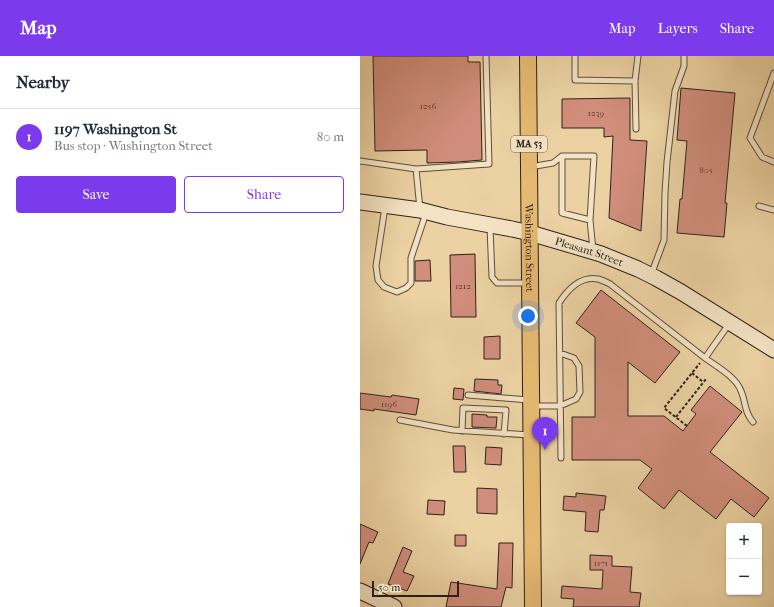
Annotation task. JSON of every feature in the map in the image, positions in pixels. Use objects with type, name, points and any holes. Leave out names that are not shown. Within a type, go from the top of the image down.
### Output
[{"type":"main road","name":"Washington Street","points":[[528,56],[533,607]]},
{"type":"main road","name":"Pleasant Street","points":[[360,202],[423,211],[490,224],[530,233],[593,252],[638,269],[681,292],[774,350]]},
{"type":"main road","points":[[368,596],[394,607]]},
{"type":"lane","points":[[360,162],[416,169],[489,164],[486,56]]},
{"type":"lane","points":[[575,56],[575,80],[635,81]]},
{"type":"lane","points":[[636,129],[635,81],[638,56]]},
{"type":"lane","points":[[651,276],[664,240],[667,162],[675,91],[684,66],[684,56]]},
{"type":"lane","points":[[774,73],[750,138],[762,157],[774,162]]},
{"type":"lane","points":[[529,167],[553,163],[562,156],[594,156],[590,220],[593,252]]},
{"type":"lane","points":[[562,156],[562,213],[590,220]]},
{"type":"lane","points":[[385,206],[376,266],[378,280],[384,287],[396,292],[406,288],[410,283],[410,258],[423,211],[416,169]]},
{"type":"lane","points":[[759,206],[774,210]]},
{"type":"lane","points":[[490,224],[492,278],[497,283],[530,283]]},
{"type":"lane","points":[[561,458],[560,303],[576,283],[588,279],[599,279],[610,284],[733,379],[741,390],[748,417],[753,422]]},
{"type":"lane","points":[[705,358],[730,323]]},
{"type":"lane","points":[[468,395],[560,406],[576,399],[580,392],[579,366],[574,358],[560,353]]},
{"type":"lane","points":[[462,431],[463,408],[506,410],[504,434]]},
{"type":"lane","points":[[400,420],[462,431],[532,435]]},
{"type":"path","points":[[687,426],[664,408],[705,358]]},
{"type":"path","points":[[692,373],[703,382]]},
{"type":"path","points":[[676,417],[706,379]]},
{"type":"building","points":[[373,56],[468,56],[468,62],[480,62],[482,160],[427,163],[427,150],[375,151]]},
{"type":"building","points":[[681,88],[735,93],[725,203],[727,203],[724,237],[677,233],[680,199],[682,199],[687,141],[677,140]]},
{"type":"building","points":[[630,98],[630,140],[647,141],[641,231],[609,218],[613,136],[604,137],[604,128],[562,128],[562,99]]},
{"type":"building","points":[[475,254],[476,317],[451,317],[450,255]]},
{"type":"building","points":[[430,260],[431,281],[415,281],[415,261]]},
{"type":"building","points":[[601,290],[680,352],[655,383],[628,362],[628,416],[664,416],[683,431],[696,414],[691,410],[710,386],[742,412],[710,452],[769,498],[754,517],[731,499],[716,519],[679,490],[664,509],[638,488],[652,469],[640,460],[572,460],[572,417],[595,417],[595,337],[576,323]]},
{"type":"building","points":[[500,336],[500,359],[484,359],[484,337]]},
{"type":"building","points":[[475,379],[498,380],[498,385],[502,385],[501,394],[474,391]]},
{"type":"building","points":[[454,388],[464,389],[463,400],[453,399]]},
{"type":"building","points":[[360,393],[391,397],[392,395],[419,399],[416,415],[374,409],[374,411],[360,409]]},
{"type":"building","points":[[472,414],[497,417],[496,428],[472,427]]},
{"type":"building","points":[[453,446],[465,446],[466,472],[454,472]]},
{"type":"building","points":[[486,447],[502,448],[501,465],[485,464]]},
{"type":"building","points":[[477,488],[497,489],[497,514],[477,513]]},
{"type":"building","points":[[576,493],[606,496],[604,510],[600,510],[598,532],[585,531],[586,512],[563,510],[564,496],[576,497]]},
{"type":"building","points":[[428,500],[445,501],[444,515],[427,514]]},
{"type":"building","points":[[360,524],[378,532],[373,543],[369,542],[360,564]]},
{"type":"building","points":[[455,535],[466,535],[466,546],[455,546]]},
{"type":"building","points":[[499,543],[513,543],[512,588],[506,587],[501,607],[446,607],[451,582],[497,589]]},
{"type":"building","points":[[403,547],[412,551],[403,572],[414,576],[407,591],[388,584]]},
{"type":"building","points":[[590,555],[612,556],[612,566],[632,567],[630,592],[641,593],[639,607],[573,607],[574,599],[561,598],[562,586],[602,589],[603,570],[590,570]]},
{"type":"place","name":"1197 Washington St","points":[[545,450]]}]
